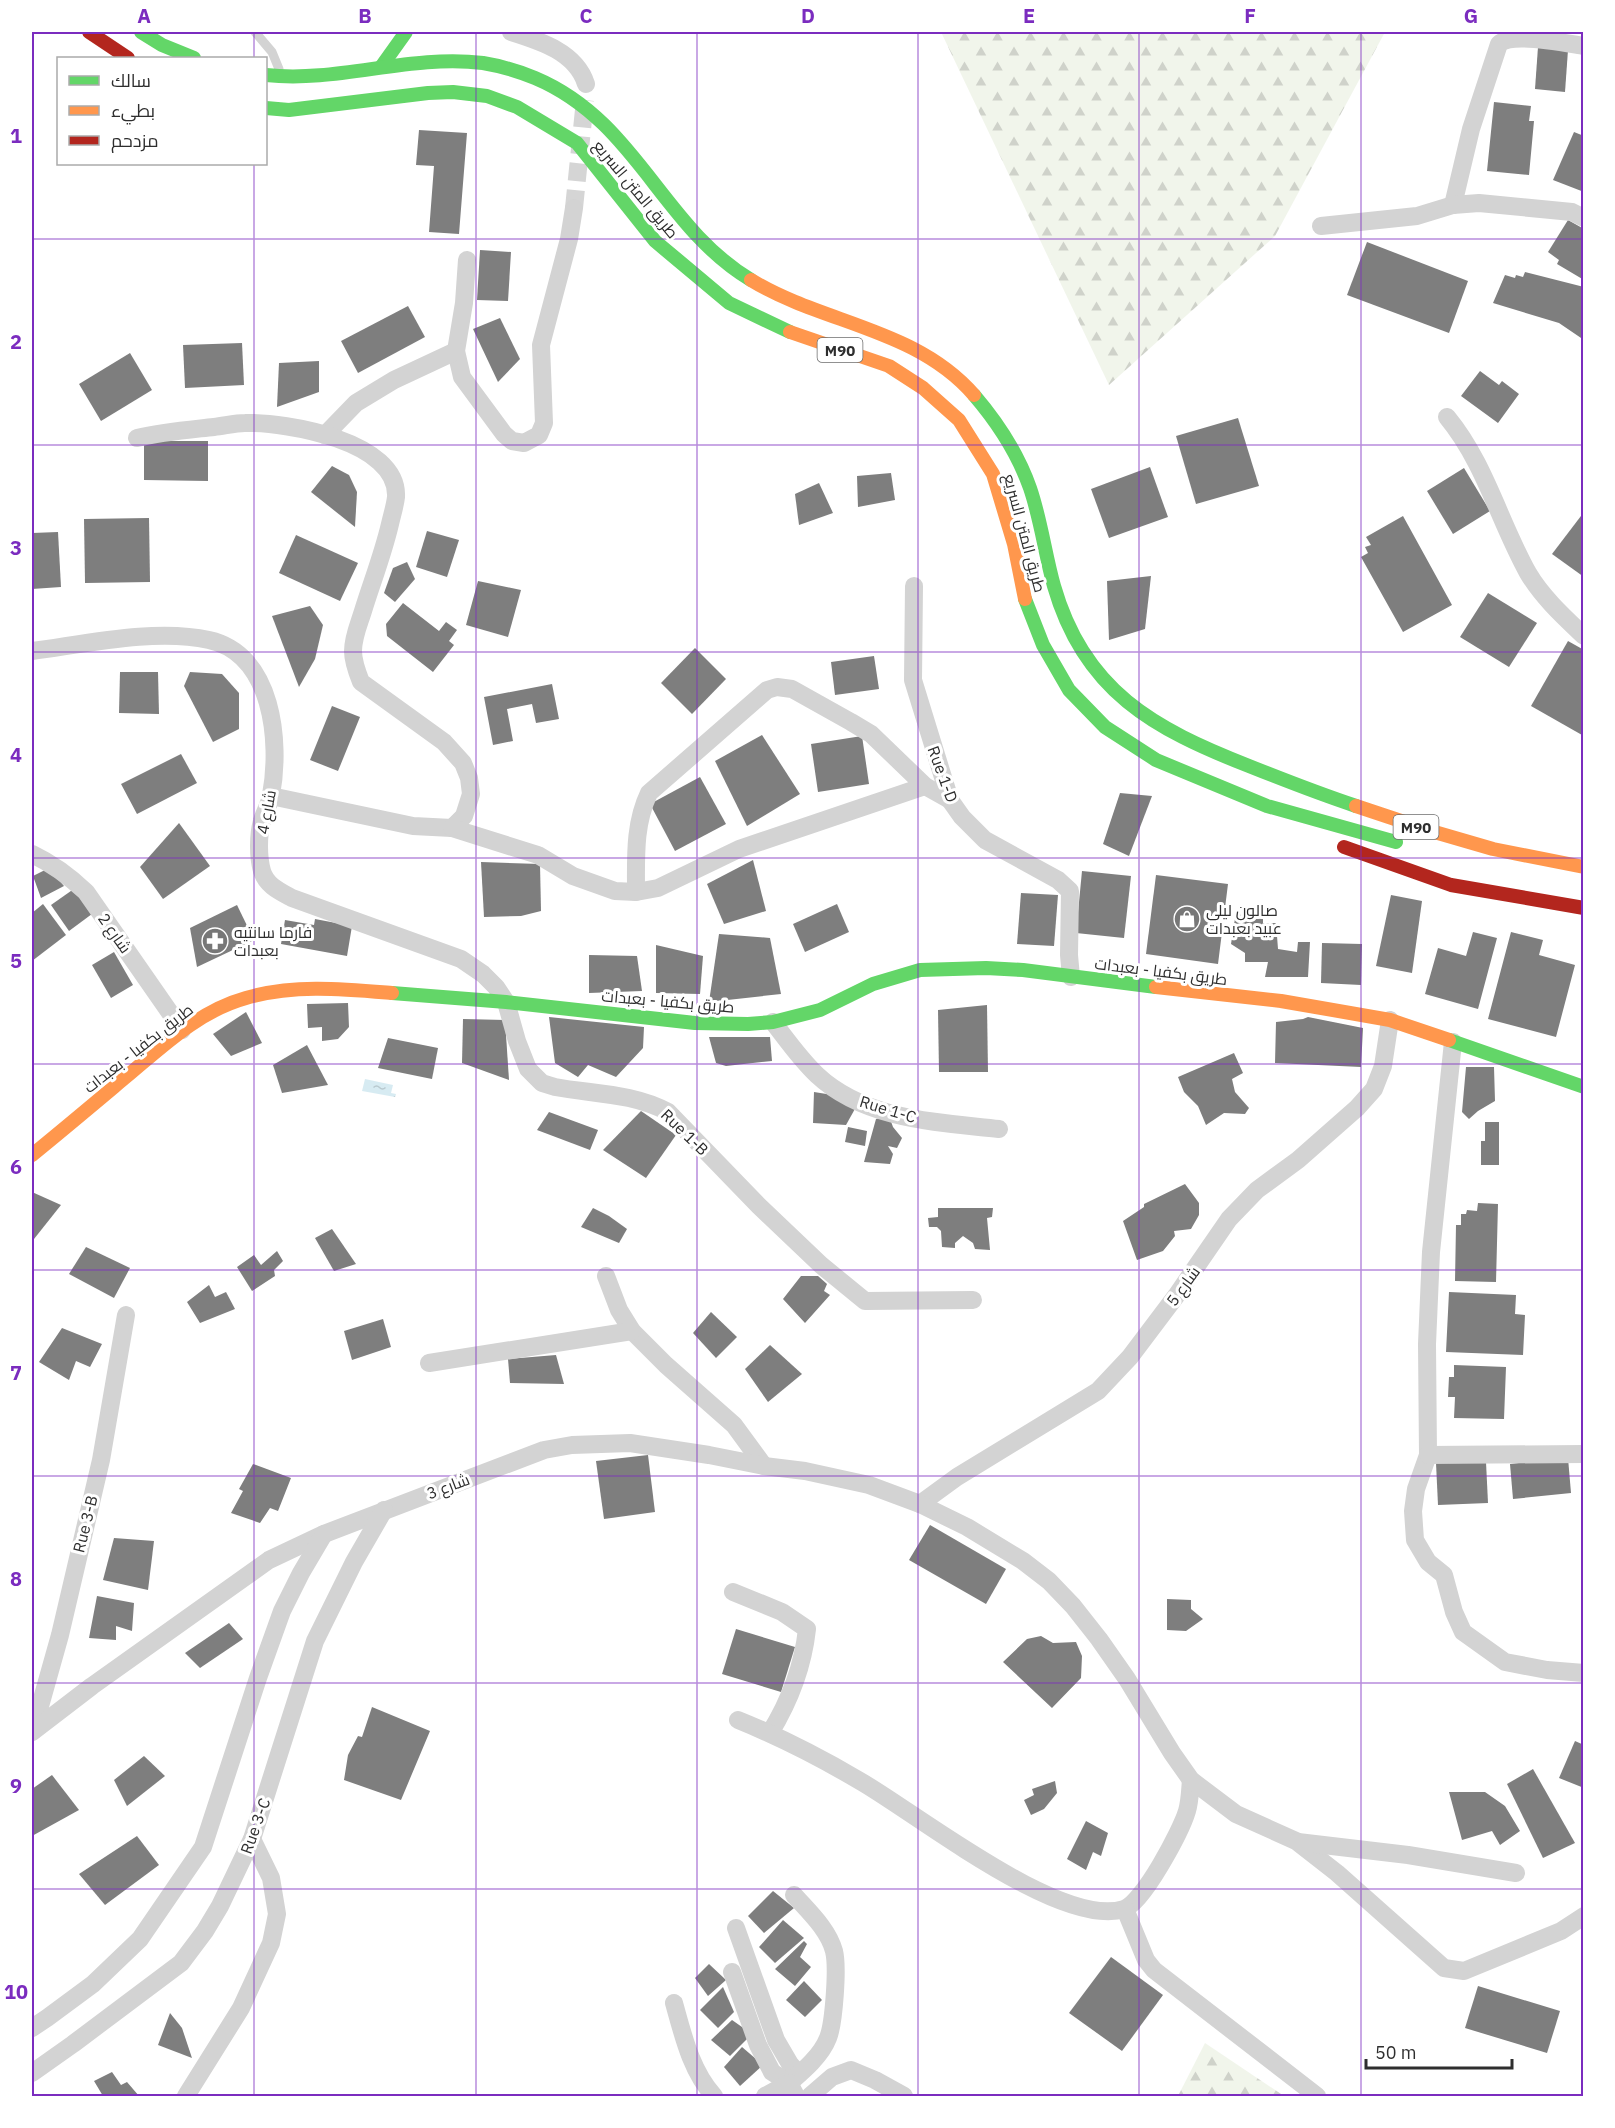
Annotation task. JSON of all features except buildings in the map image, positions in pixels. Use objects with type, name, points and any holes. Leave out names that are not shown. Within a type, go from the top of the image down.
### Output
[{"type":"main road","points":[[89,32],[126,57]]},
{"type":"main road","points":[[141,32],[165,41],[192,57]]},
{"type":"main road","points":[[381,67],[406,32]]},
{"type":"main road","name":"طريق المتن السريع","points":[[267,75],[327,76],[405,64],[471,63],[497,66],[541,81],[598,116],[633,155],[669,204],[705,244],[737,272],[789,300],[900,339],[935,360],[968,388],[993,419],[1017,456],[1034,502],[1058,604],[1074,638],[1095,668],[1124,700],[1160,726],[1254,769]]},
{"type":"main road","name":"طريق المتن السريع","points":[[267,108],[289,110],[428,93],[475,94],[517,107],[577,143],[655,241],[729,303],[781,330],[889,366],[923,388],[959,420],[993,474],[1014,544],[1026,600],[1043,645],[1069,690],[1105,728],[1130,745],[1156,760],[1267,806]]},
{"type":"main road","points":[[1254,769],[1328,782]]},
{"type":"main road","name":"M90","points":[[1254,769],[1329,798],[1429,831],[1517,855],[1584,867]]},
{"type":"main road","points":[[1267,806],[1302,829]]},
{"type":"main road","name":"M90","points":[[1267,806],[1406,844]]},
{"type":"main road","points":[[1334,844],[1451,885],[1584,908]]},
{"type":"main road","name":"طريق بكفيا - بعبدات","points":[[32,1155],[182,1030],[211,1012],[245,998],[285,991],[355,990],[506,1002],[696,1023],[748,1024],[773,1022],[820,1010],[873,984],[920,970],[986,968],[1023,970],[1281,1001],[1390,1020],[1584,1087]]},
{"type":"street","points":[[512,32],[556,49],[569,58],[581,72],[586,84]]},
{"type":"street","points":[[1453,205],[1471,129],[1498,44],[1502,40],[1525,39],[1584,46]]},
{"type":"street","points":[[1321,226],[1417,216],[1453,205],[1479,203],[1572,212],[1584,218]]},
{"type":"street","points":[[467,260],[464,303],[456,351],[462,377],[504,434],[512,441],[524,443],[539,435],[544,423],[541,345],[574,208]]},
{"type":"street","points":[[325,435],[356,403],[394,380],[456,351]]},
{"type":"street","points":[[1447,417],[1462,434],[1474,454],[1529,574],[1549,600],[1584,636]]},
{"type":"street","points":[[137,438],[168,431],[245,423],[287,426],[325,435],[356,447],[389,470],[395,485],[396,498],[384,552],[354,638],[353,653],[361,682],[444,742],[463,763],[471,794],[464,816],[452,828]]},
{"type":"street","name":"Rue 1-D","points":[[914,586],[913,680],[950,800],[962,817],[985,840],[1058,880],[1070,891],[1068,955],[1071,977]]},
{"type":"street","name":"شارع 4","points":[[32,651],[119,639],[199,638],[227,647],[242,657],[264,692],[270,709],[273,732],[271,796],[261,822],[262,872],[268,882],[278,891],[292,898],[461,959],[483,974],[506,1002]]},
{"type":"street","points":[[636,892],[637,829],[642,808],[649,793],[767,690],[777,687],[792,689],[871,734],[925,786],[950,800]]},
{"type":"street","points":[[271,796],[413,826],[452,828],[538,855],[573,876],[615,891],[636,892],[658,888],[739,849],[925,786]]},
{"type":"street","name":"شارع 2","points":[[32,854],[69,876],[86,892],[182,1030]]},
{"type":"street","name":"Rue 1-B","points":[[506,1002],[523,1058],[535,1078],[555,1087],[637,1099],[652,1103],[668,1112],[820,1265],[865,1301],[973,1300]]},
{"type":"street","name":"شارع 5","points":[[920,1504],[957,1477],[1098,1391],[1130,1357],[1176,1296],[1229,1219],[1257,1190],[1298,1160],[1357,1108],[1374,1089],[1383,1066],[1390,1020]]},
{"type":"street","name":"Rue 1-C","points":[[773,1022],[798,1055],[818,1076],[843,1094],[870,1107],[918,1119],[999,1129]]},
{"type":"street","points":[[1453,1042],[1431,1252],[1427,1344],[1428,1455],[1416,1489],[1413,1511],[1415,1540],[1428,1562],[1444,1575],[1454,1612],[1463,1632],[1505,1662],[1547,1670],[1584,1673]]},
{"type":"street","points":[[606,1276],[619,1310],[632,1331],[666,1365],[734,1425],[764,1466]]},
{"type":"street","name":"Rue 3-B","points":[[32,1732],[60,1635],[101,1460],[126,1315]]},
{"type":"street","points":[[429,1363],[632,1331]]},
{"type":"street","name":"شارع 3","points":[[32,1732],[92,1686],[269,1560],[324,1534],[544,1450],[572,1445],[630,1443],[805,1471],[869,1485],[920,1504],[1002,1547],[1049,1581],[1073,1606],[1127,1679],[1191,1780],[1236,1814],[1296,1841]]},
{"type":"street","points":[[1428,1455],[1584,1454]]},
{"type":"street","name":"Rue 3-C","points":[[32,2073],[181,1963],[205,1931],[220,1906],[252,1839],[315,1641],[354,1562],[384,1510]]},
{"type":"street","points":[[32,2028],[93,1983],[140,1939],[203,1847],[282,1611],[324,1534]]},
{"type":"street","points":[[733,1592],[782,1612],[807,1629],[805,1644],[785,1708],[770,1733]]},
{"type":"street","points":[[738,1720],[770,1733],[861,1781],[952,1841],[1043,1894],[1094,1911],[1125,1909],[1134,1902],[1170,1851],[1187,1810],[1191,1780]]},
{"type":"street","points":[[186,2097],[241,2008],[271,1943],[277,1914],[271,1878],[252,1839]]},
{"type":"street","points":[[1296,1841],[1408,1855],[1516,1873]]},
{"type":"street","points":[[1296,1841],[1337,1873],[1444,1968],[1464,1971],[1561,1931],[1584,1917]]},
{"type":"street","points":[[765,2097],[795,2084],[828,2039],[833,2013],[834,1952],[821,1925],[794,1895]]},
{"type":"street","points":[[1125,1909],[1146,1960],[1154,1970],[1317,2097]]},
{"type":"street","points":[[736,1928],[776,2040],[790,2064],[795,2084]]},
{"type":"street","points":[[732,1972],[758,2045],[772,2072],[795,2084]]},
{"type":"street","points":[[674,2003],[686,2045],[704,2085],[714,2097]]},
{"type":"street","points":[[810,2097],[832,2077],[851,2070],[875,2080],[904,2097]]},
{"type":"lane","points":[[255,32],[272,52],[283,77]]},
{"type":"green space","points":[[941,32],[1385,32],[1275,236],[1109,385]]},
{"type":"green space","points":[[1205,2043],[1284,2096],[1178,2096]]},
{"type":"water","points":[[365,1079],[393,1085],[391,1093],[396,1094],[395,1097],[362,1091]]},
{"type":"tunnel","points":[[574,208],[585,100]]},
{"type":"traffic: fast","points":[[141,32],[162,45],[192,57]]},
{"type":"traffic: fast","points":[[381,67],[406,32]]},
{"type":"traffic: fast","points":[[267,75],[320,75],[455,61],[490,64],[535,78],[570,97],[599,120],[694,232],[720,258],[751,280]]},
{"type":"traffic: fast","points":[[267,108],[289,110],[453,92],[487,96],[517,107],[577,143],[655,241],[729,303],[790,332]]},
{"type":"traffic: fast","points":[[974,395],[999,428],[1020,463],[1034,500],[1054,586],[1067,622],[1084,653],[1104,679],[1127,702],[1183,737],[1262,771],[1356,806]]},
{"type":"traffic: fast","points":[[1025,599],[1043,645],[1069,690],[1105,727],[1156,760],[1267,806],[1396,842]]},
{"type":"traffic: fast","points":[[392,993],[506,1002],[695,1023],[748,1024],[773,1022],[820,1010],[873,984],[920,970],[986,968],[1023,970],[1156,987]]},
{"type":"traffic: fast","points":[[1449,1040],[1584,1087]]},
{"type":"traffic: slow","points":[[751,280],[779,295],[868,329],[925,355],[951,373],[974,395]]},
{"type":"traffic: slow","points":[[790,332],[889,366],[923,388],[959,420],[993,474],[1014,544],[1025,599]]},
{"type":"traffic: slow","points":[[1356,806],[1493,849],[1584,867]]},
{"type":"traffic: slow","points":[[1156,987],[1281,1001],[1390,1020],[1449,1040]]},
{"type":"traffic: slow","points":[[32,1155],[169,1041],[213,1011],[246,998],[300,989],[392,993]]},
{"type":"traffic: jam","points":[[89,32],[126,57]]},
{"type":"traffic: jam","points":[[1344,847],[1451,885],[1584,908]]},
{"type":"place","name":"صالون ليلى عبيد بعبدات","points":[[1187,919]]},
{"type":"place","name":"فارما سانتيه بعبدات","points":[[215,941]]}]
